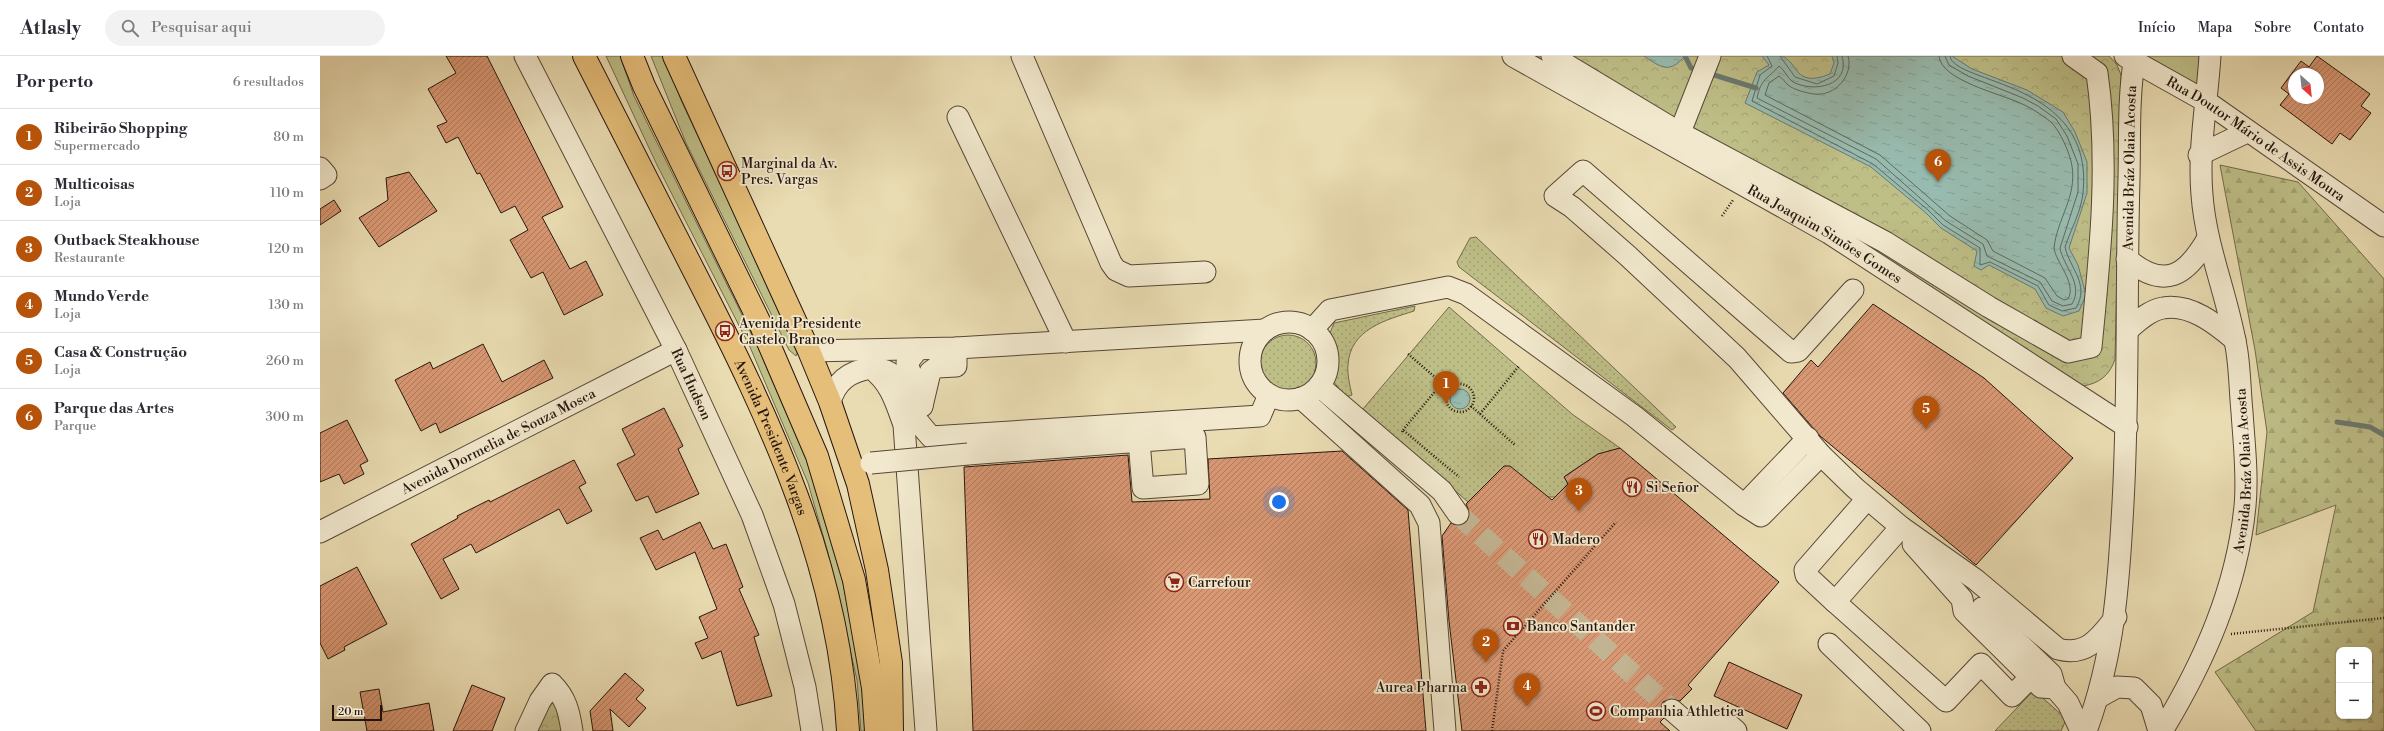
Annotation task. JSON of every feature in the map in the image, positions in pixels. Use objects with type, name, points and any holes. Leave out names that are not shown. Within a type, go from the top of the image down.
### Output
[{"type":"main road","name":"Avenida Presidente Vargas","points":[[584,56],[725,332],[786,462],[825,581],[838,637],[846,692],[848,731]]},
{"type":"main road","points":[[632,56],[759,321],[817,456],[854,580],[873,688],[876,731]]},
{"type":"main road","points":[[674,56],[809,351],[830,402],[858,484],[877,570],[891,663],[892,731]]},
{"type":"street","name":"Rua Hudson","points":[[525,56],[676,350],[752,515],[782,596],[806,687],[812,731]]},
{"type":"street","points":[[1022,56],[1114,266],[1129,276],[1205,272]]},
{"type":"street","name":"Rua Joaquim Simões Gomes","points":[[1513,56],[1677,140],[1829,233],[2127,426]]},
{"type":"street","points":[[1552,56],[1677,140],[1884,242],[1989,307],[2068,352],[2091,347],[2103,227],[2103,116],[2097,73],[2073,56]]},
{"type":"street","points":[[1677,140],[1710,56]]},
{"type":"street","name":"Avenida Bráz Olaia Acosta","points":[[2161,731],[2185,693],[2213,636],[2237,555],[2245,506],[2246,460],[2235,340],[2208,238],[2202,197],[2200,155],[2207,102],[2210,56]]},
{"type":"street","name":"Avenida Bráz Olaia Acosta","points":[[2086,731],[2099,697],[2116,617],[2127,426],[2129,330],[2127,259],[2131,58]]},
{"type":"street","name":"Rua Doutor Mário de Assis Moura","points":[[2131,58],[2207,102],[2247,132],[2384,226]]},
{"type":"street","points":[[958,117],[1066,342]]},
{"type":"street","points":[[2200,155],[2247,132]]},
{"type":"street","points":[[320,168],[326,175],[320,179]]},
{"type":"street","points":[[1853,290],[1798,351],[1791,352],[1583,171],[1555,196],[1572,206],[1737,358],[1808,438],[1821,455],[1867,499],[1901,527],[1976,580],[2058,649],[2071,652],[2083,649],[2099,638],[2116,617]]},
{"type":"street","points":[[2127,259],[2152,274],[2177,274],[2184,270],[2196,258],[2208,238]]},
{"type":"street","points":[[1312,330],[1330,310],[1448,287],[1466,294],[1634,416],[1744,505],[1761,516],[1821,455]]},
{"type":"street","points":[[2129,330],[2156,310],[2172,308],[2186,310],[2206,319],[2235,340]]},
{"type":"street","points":[[1288,322],[1300,324],[1312,330],[1321,339],[1327,356],[1325,375],[1319,386],[1311,394],[1301,398],[1279,399],[1269,395],[1259,387],[1252,376],[1250,364],[1251,351],[1256,340],[1265,330],[1276,324],[1288,322]]},
{"type":"street","points":[[809,351],[956,348],[1265,330]]},
{"type":"street","points":[[912,414],[930,372],[937,367],[956,366],[956,348]]},
{"type":"street","points":[[918,349],[907,363],[912,414],[926,731]]},
{"type":"street","name":"Avenida Dormelia de Souza Mosca","points":[[320,532],[676,350]]},
{"type":"street","points":[[830,402],[833,392],[841,380],[851,373],[871,368],[884,380],[931,437],[1260,416],[1269,395]]},
{"type":"street","points":[[1319,386],[1442,491],[1458,514]]},
{"type":"street","points":[[1301,398],[1420,505],[1429,523],[1445,731]]},
{"type":"street","points":[[1744,505],[1808,438]]},
{"type":"street","points":[[858,484],[862,469],[871,463],[1140,441]]},
{"type":"street","points":[[1867,499],[1805,570],[1806,575],[1946,701],[1981,664],[2012,696],[2031,677]]},
{"type":"street","points":[[1901,527],[1923,558],[1962,599],[1975,602],[1981,607],[2051,674],[2055,688],[2068,703],[2081,731]]},
{"type":"street","points":[[1835,602],[1901,527]]},
{"type":"street","points":[[1962,599],[1964,611],[2041,687],[2055,688]]},
{"type":"street","points":[[1829,644],[1920,731]]},
{"type":"street","points":[[526,731],[540,701],[552,684],[562,695],[569,708],[572,731]]},
{"type":"street","points":[[2099,697],[2117,687],[2134,688],[2151,705],[2161,731]]},
{"type":"street","points":[[1672,710],[1694,729],[1728,724],[1736,731]]},
{"type":"path","points":[[1408,354],[1449,389]]},
{"type":"path","points":[[1480,414],[1519,366]]},
{"type":"path","points":[[1399,435],[1442,383]]},
{"type":"path","points":[[1460,384],[1468,387],[1474,398],[1472,406],[1464,412],[1451,410],[1446,402],[1449,389],[1460,384]]},
{"type":"path","points":[[1472,406],[1515,445]]},
{"type":"path","points":[[1403,430],[1459,477]]},
{"type":"path","points":[[1492,731],[1503,651],[1616,522]]},
{"type":"path","points":[[2213,636],[2384,618]]},
{"type":"green space","points":[[606,56],[620,56],[634,96],[785,402],[814,477],[841,573],[867,708],[868,731],[861,731],[857,680],[828,553],[808,483],[750,347],[657,165]]},
{"type":"green space","points":[[651,56],[664,56],[681,100],[798,351],[796,356],[789,350],[686,143]]},
{"type":"green space","points":[[1536,56],[2109,56],[2117,65],[2121,75],[2115,359],[2113,365],[2107,374],[2099,381],[2082,386],[1678,137]]},
{"type":"green space","points":[[2135,56],[2212,56],[2207,102]]},
{"type":"green space","points":[[2220,165],[2298,182],[2384,279],[2384,731],[2256,731],[2215,672],[2313,612],[2336,505],[2256,535],[2267,432],[2255,350]]},
{"type":"green space","points":[[1476,237],[1676,427],[1672,430],[1459,267],[1457,262],[1470,238]]},
{"type":"green space","points":[[1415,306],[1414,311],[1392,318],[1371,328],[1362,334],[1355,343],[1350,353],[1348,365],[1348,376],[1352,395],[1345,397],[1334,382],[1336,348],[1330,333],[1334,323]]},
{"type":"green space","points":[[1449,307],[1572,414],[1620,448],[1598,454],[1565,476],[1568,484],[1555,497],[1548,497],[1505,466],[1468,502],[1363,409]]},
{"type":"green space","points":[[1282,335],[1294,335],[1304,339],[1312,347],[1316,357],[1316,369],[1312,379],[1304,387],[1294,391],[1282,391],[1272,387],[1264,379],[1260,369],[1260,357],[1264,347],[1272,339]]},
{"type":"green space","points":[[553,690],[566,731],[532,731]]},
{"type":"green space","points":[[2034,690],[2064,717],[2065,722],[2061,731],[1995,731]]},
{"type":"water","points":[[1644,56],[1685,56],[1674,65],[1665,67],[1656,64]]},
{"type":"water","points":[[1762,56],[1781,56],[1787,59],[1803,76],[1818,78],[1830,74],[1834,63],[1832,56],[1952,56],[1972,69],[2027,90],[2063,112],[2075,132],[2087,162],[2087,193],[2069,248],[2078,265],[2086,295],[2079,311],[2063,316],[2046,308],[2035,289],[1989,265],[1981,270],[1974,266],[1977,251],[1941,228],[1926,213],[1871,167],[1745,103],[1757,72],[1769,65]]},
{"type":"water","points":[[1460,389],[1467,392],[1470,399],[1467,406],[1460,409],[1453,406],[1450,399],[1453,392]]},
{"type":"building","points":[[446,56],[487,56],[563,207],[542,217],[570,269],[586,261],[603,295],[564,315],[543,272],[531,278],[510,240],[528,230],[515,206],[501,213],[480,173],[477,174],[458,137],[446,143],[437,126],[447,122],[428,89],[456,73]]},
{"type":"building","points":[[2317,56],[2370,94],[2361,106],[2371,113],[2350,140],[2340,133],[2332,144],[2280,105],[2288,95],[2288,104],[2324,104],[2324,68],[2296,68],[2301,61],[2309,67]]},
{"type":"building","points":[[2288,79],[2288,93],[2281,88]]},
{"type":"building","points":[[409,172],[437,211],[379,247],[359,218],[388,200],[386,178]]},
{"type":"building","points":[[334,200],[341,211],[320,225],[320,209]]},
{"type":"building","points":[[1873,304],[1984,378],[2073,458],[1976,565],[1820,436],[1783,393],[1811,360],[1818,367]]},
{"type":"building","points":[[483,344],[502,382],[544,360],[553,378],[440,433],[436,423],[421,431],[395,380],[430,362],[433,369]]},
{"type":"building","points":[[664,408],[683,446],[678,449],[699,494],[656,513],[648,496],[636,501],[617,464],[635,455],[622,429]]},
{"type":"building","points":[[347,420],[368,461],[360,465],[364,474],[344,484],[339,474],[320,482],[320,433]]},
{"type":"building","points":[[1620,448],[1779,582],[1688,685],[1692,689],[1680,701],[1669,699],[1663,702],[1660,708],[1664,718],[1660,722],[1670,731],[1462,731],[1449,621],[1442,536],[1451,523],[1459,526],[1465,524],[1470,513],[1466,504],[1504,466],[1510,466],[1552,500],[1568,484],[1564,477],[1598,454]]},
{"type":"building","points":[[1342,451],[1408,510],[1426,731],[973,731],[964,467],[1128,455],[1132,502],[1210,499],[1208,459]]},
{"type":"building","points":[[574,460],[586,483],[579,487],[592,511],[567,524],[559,509],[476,553],[471,544],[443,559],[459,589],[441,599],[411,544],[458,518],[457,516],[489,500],[490,502]]},
{"type":"building","points":[[700,522],[713,549],[726,544],[743,587],[739,589],[759,635],[754,637],[772,696],[737,706],[721,651],[702,659],[695,643],[708,638],[699,617],[717,609],[695,552],[656,570],[640,538],[658,530],[663,540]]},
{"type":"building","points":[[357,567],[387,624],[344,647],[345,650],[328,659],[320,643],[320,586]]},
{"type":"building","points":[[1729,662],[1802,695],[1787,729],[1714,696]]},
{"type":"building","points":[[625,673],[644,690],[636,699],[646,708],[629,727],[610,709],[613,731],[593,731],[590,711]]},
{"type":"building","points":[[472,685],[505,698],[492,731],[453,731]]},
{"type":"building","points":[[379,689],[383,712],[429,703],[434,731],[367,731],[360,692]]},
{"type":"waterway","points":[[1685,56],[1691,68],[1695,69]]},
{"type":"waterway","points":[[1711,74],[1756,88]]},
{"type":"waterway","points":[[2337,422],[2370,427],[2384,435]]},
{"type":"tunnel","points":[[1458,514],[1672,710]]},
{"type":"place","name":"Marginal da Av. Pres. Vargas","points":[[727,171]]},
{"type":"place","name":"Parque das Artes","points":[[1938,182]]},
{"type":"place","name":"Avenida Presidente Castelo Branco","points":[[725,331]]},
{"type":"place","name":"Ribeirão Shopping","points":[[1446,404]]},
{"type":"place","name":"Casa & Construção","points":[[1926,429]]},
{"type":"place","name":"Si Señor","points":[[1632,487]]},
{"type":"place","name":"Outback Steakhouse","points":[[1579,511]]},
{"type":"place","name":"Madero","points":[[1538,539]]},
{"type":"place","name":"Carrefour","points":[[1174,582]]},
{"type":"place","name":"Banco Santander","points":[[1513,626]]},
{"type":"place","name":"Multicoisas","points":[[1486,662]]},
{"type":"place","name":"Aurea Pharma","points":[[1481,687]]},
{"type":"place","name":"Mundo Verde","points":[[1527,706]]},
{"type":"place","name":"Companhia Athletica","points":[[1596,711]]}]
